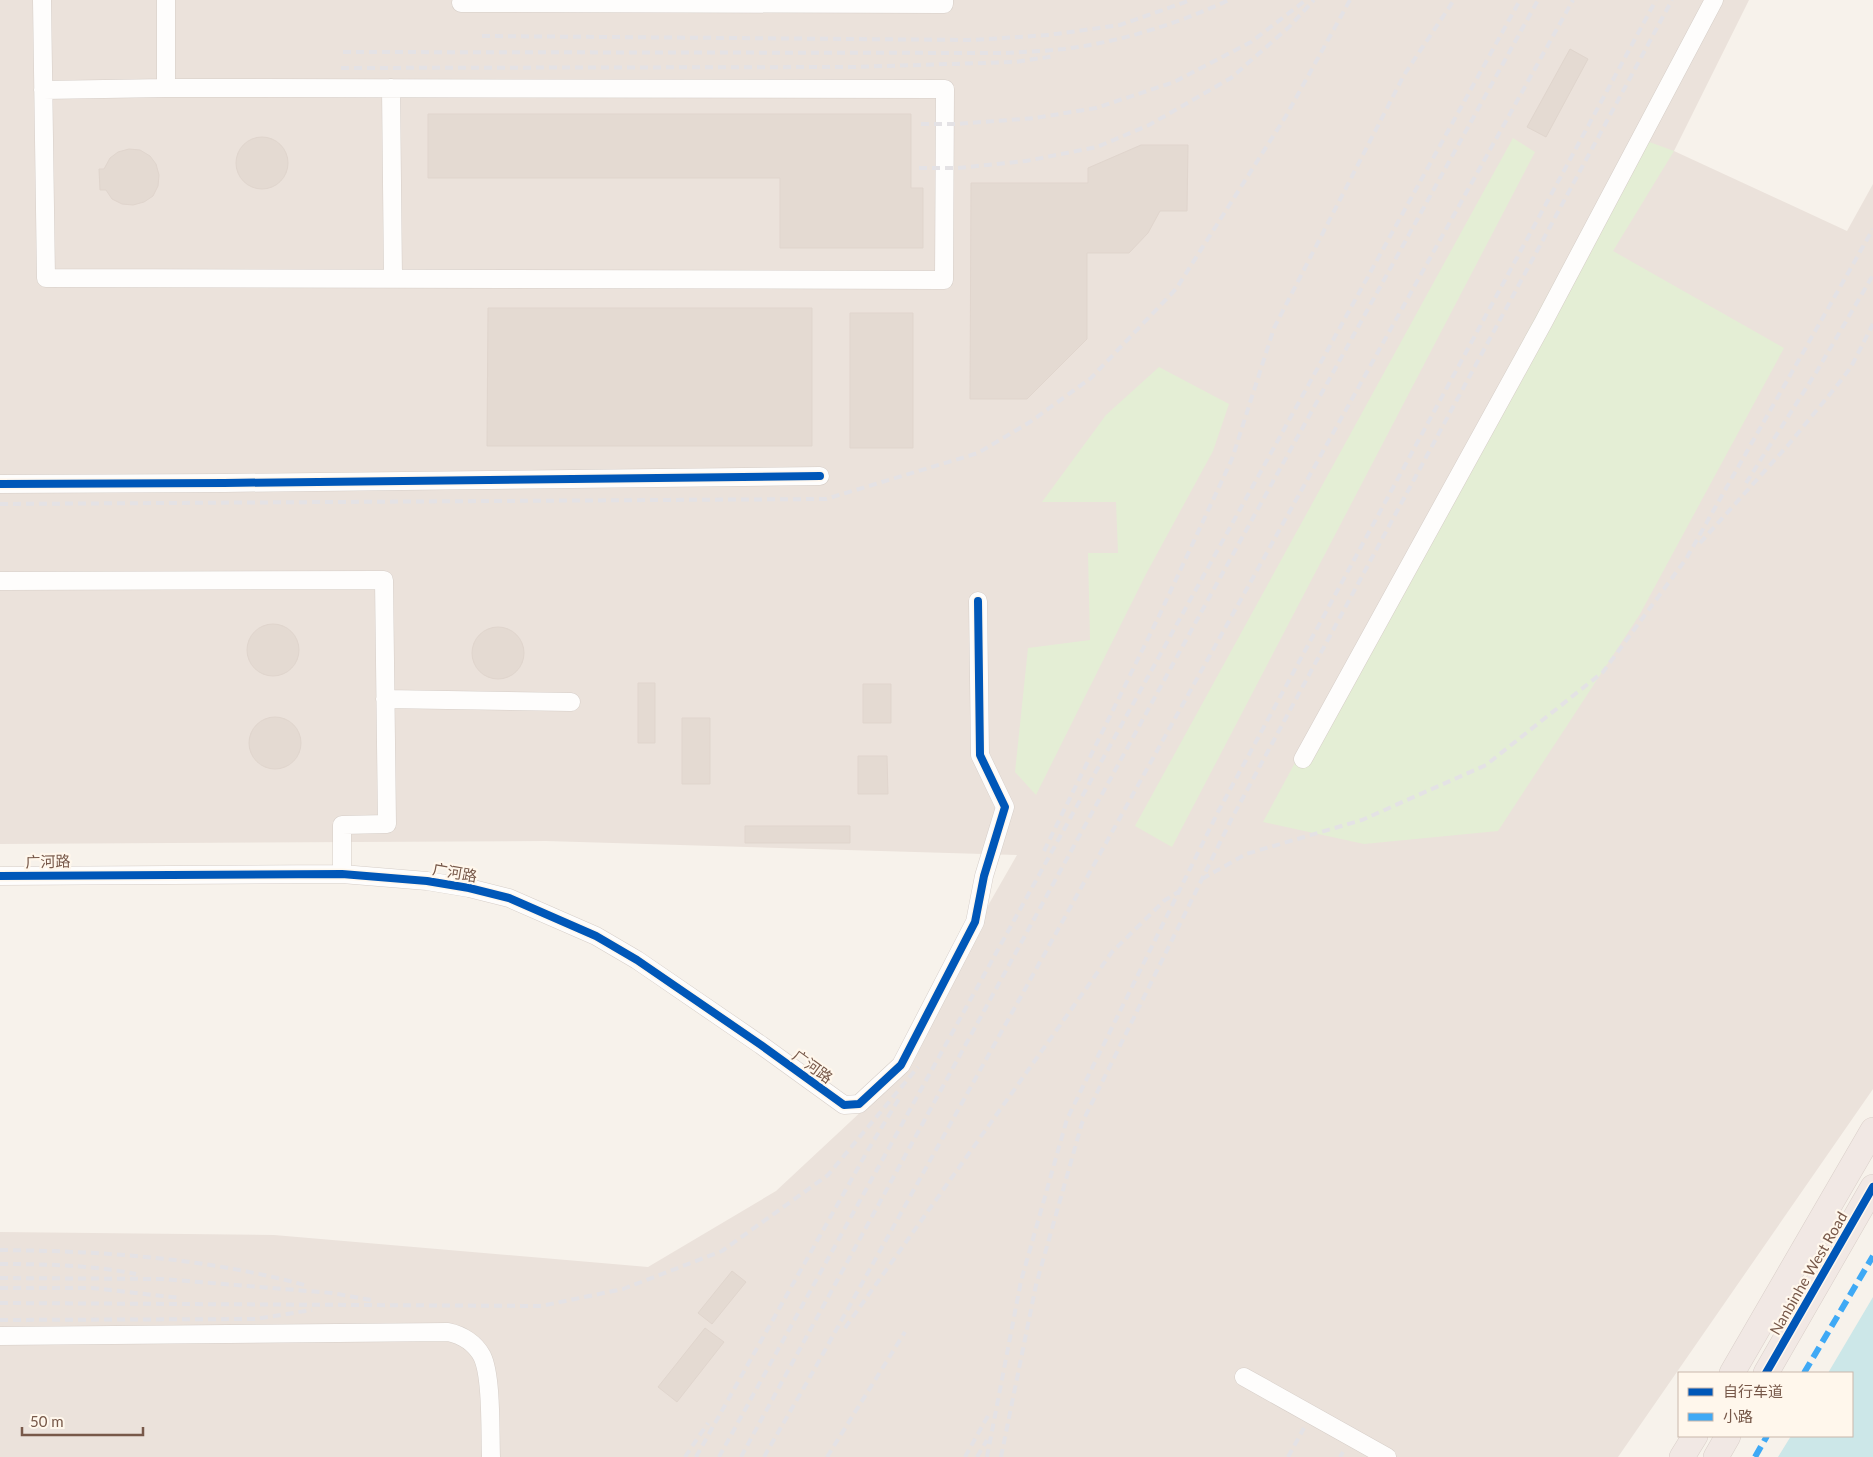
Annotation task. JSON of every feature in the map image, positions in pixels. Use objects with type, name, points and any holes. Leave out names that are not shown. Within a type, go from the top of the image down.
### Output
[{"type":"highway","name":"Nanbinhe West Road","points":[[1733,1372],[1873,1130]]},
{"type":"highway","name":"Nanbinhe West Road","points":[[1767,1372],[1873,1187]]},
{"type":"highway","points":[[1682,1457],[1694,1437]]},
{"type":"highway","points":[[1716,1457],[1727,1437]]},
{"type":"street","points":[[42,0],[43,90],[46,278],[944,280],[945,89],[166,88],[43,90]]},
{"type":"street","points":[[166,0],[166,88]]},
{"type":"street","points":[[1303,759],[1543,323],[1714,0]]},
{"type":"street","points":[[461,2],[944,2]]},
{"type":"street","points":[[391,88],[393,278]]},
{"type":"street","points":[[0,484],[820,476]]},
{"type":"street","points":[[0,581],[384,580],[387,824],[342,825],[342,874]]},
{"type":"street","name":"广河路","points":[[0,876],[342,874],[427,881],[469,888],[509,898],[596,936],[637,960],[761,1045],[844,1105],[859,1104],[902,1065],[975,922],[984,876],[1005,807],[980,755],[978,601]]},
{"type":"street","points":[[385,699],[571,702]]},
{"type":"street","points":[[0,1336],[448,1332],[461,1335],[482,1356],[488,1381],[491,1457]]},
{"type":"street","points":[[1244,1377],[1387,1457]]},
{"type":"shaded area","points":[[0,0],[1749,0],[1674,151],[1847,231],[1873,184],[1873,1089],[1618,1457],[0,1457],[0,1232],[274,1235],[648,1267],[776,1191],[880,1094],[1017,855],[546,841],[0,844]]},
{"type":"green space","points":[[1633,136],[1674,151],[1613,251],[1784,348],[1640,614],[1498,831],[1364,844],[1263,822]]},
{"type":"green space","points":[[1513,138],[1535,152],[1172,847],[1135,826]]},
{"type":"green space","points":[[1159,367],[1229,404],[1213,451],[1146,574],[1036,795],[1015,772],[1028,648],[1090,640],[1088,553],[1118,553],[1116,502],[1042,502],[1106,415]]},
{"type":"water","points":[[1873,1297],[1873,1457],[1778,1457],[1790,1437],[1853,1437],[1853,1372],[1829,1372]]},
{"type":"building","points":[[1570,49],[1588,59],[1546,137],[1527,127]]},
{"type":"building","points":[[428,114],[911,114],[911,188],[923,188],[923,248],[780,248],[780,178],[428,178]]},
{"type":"building","points":[[262,137],[272,139],[280,145],[286,153],[288,163],[286,173],[280,181],[272,187],[262,189],[252,187],[244,181],[238,173],[236,163],[238,153],[244,145],[252,139]]},
{"type":"building","points":[[1141,145],[1188,145],[1187,211],[1160,211],[1148,233],[1129,253],[1087,253],[1087,339],[1027,399],[970,399],[971,183],[1088,183],[1088,168]]},
{"type":"building","points":[[129,149],[140,150],[150,156],[156,164],[159,175],[158,186],[153,196],[144,202],[133,205],[122,204],[112,199],[106,190],[100,190],[99,169],[104,169],[110,158],[118,152]]},
{"type":"building","points":[[488,308],[812,308],[812,446],[487,446]]},
{"type":"building","points":[[850,313],[913,313],[913,448],[850,448]]},
{"type":"building","points":[[273,624],[283,626],[291,632],[297,640],[299,650],[297,660],[291,668],[283,674],[273,676],[263,674],[255,668],[249,660],[247,650],[249,640],[255,632],[263,626]]},
{"type":"building","points":[[498,627],[508,629],[516,635],[522,643],[524,653],[522,663],[516,671],[508,677],[498,679],[488,677],[480,671],[474,663],[472,653],[474,643],[480,635],[488,629]]},
{"type":"building","points":[[638,683],[655,683],[655,743],[638,743]]},
{"type":"building","points":[[863,684],[891,684],[891,723],[863,723]]},
{"type":"building","points":[[275,717],[285,719],[293,725],[299,733],[301,743],[299,753],[293,761],[285,767],[275,769],[265,767],[257,761],[251,753],[249,743],[251,733],[257,725],[265,719]]},
{"type":"building","points":[[682,718],[710,718],[710,784],[682,784]]},
{"type":"building","points":[[858,756],[887,756],[888,794],[858,794]]},
{"type":"building","points":[[745,826],[850,826],[850,843],[745,843]]},
{"type":"building","points":[[732,1271],[746,1282],[712,1324],[698,1313]]},
{"type":"building","points":[[705,1328],[724,1342],[677,1402],[658,1387]]},
{"type":"railway","points":[[482,36],[973,40],[1049,35],[1120,25],[1191,0]]},
{"type":"railway","points":[[343,52],[1028,52],[1085,46],[1127,37],[1189,17],[1229,0]]},
{"type":"railway","points":[[921,124],[956,124],[1035,118],[1096,108],[1174,82],[1251,42],[1306,0]]},
{"type":"railway","points":[[919,168],[958,168],[1026,161],[1097,147],[1149,125],[1231,78],[1289,27],[1314,0]]},
{"type":"railway","points":[[0,504],[826,499],[978,453],[1030,422],[1091,378],[1176,289],[1286,116],[1350,0]]},
{"type":"railway","points":[[1044,851],[1159,616],[1232,459],[1274,328],[1404,75],[1454,0]]},
{"type":"railway","points":[[719,1457],[1520,0]]},
{"type":"railway","points":[[741,1457],[1210,596],[1538,0]]},
{"type":"railway","points":[[764,1457],[1573,0]]},
{"type":"railway","points":[[987,1457],[1021,1281],[1067,1119],[1218,812],[1656,0]]},
{"type":"railway","points":[[1001,1457],[1036,1285],[1082,1123],[1232,818],[1672,0]]},
{"type":"railway","points":[[341,68],[853,67],[1015,62],[1055,56]]},
{"type":"railway","points":[[1202,879],[1246,854],[1362,820],[1486,765],[1603,672],[1686,559],[1873,229]]},
{"type":"railway","points":[[1746,483],[1817,371],[1873,275]]},
{"type":"railway","points":[[1700,543],[1789,444],[1839,383],[1851,367],[1873,324]]},
{"type":"railway","points":[[845,1328],[1112,952],[1165,900],[1180,891]]},
{"type":"railway","points":[[0,1303],[541,1306],[623,1289],[722,1251],[828,1175],[918,1067]]},
{"type":"railway","points":[[696,1457],[868,1150],[900,1097]]},
{"type":"railway","points":[[0,1250],[78,1252],[155,1258],[232,1269],[308,1286]]},
{"type":"railway","points":[[0,1264],[68,1266],[136,1274]]},
{"type":"railway","points":[[0,1278],[163,1279],[332,1293],[371,1300]]},
{"type":"railway","points":[[0,1288],[92,1288],[180,1298]]},
{"type":"railway","points":[[0,1320],[255,1319],[312,1310]]},
{"type":"railway","points":[[827,1457],[905,1332]]},
{"type":"railway","points":[[965,1457],[989,1414]]},
{"type":"railway","points":[[685,1457],[708,1423]]},
{"type":"railway","points":[[1288,1457],[1304,1428]]},
{"type":"railway","points":[[977,1457],[987,1440]]},
{"type":"railway","points":[[1340,1457],[1343,1452]]},
{"type":"marked path","points":[[1805,1372],[1873,1256]]},
{"type":"marked path","points":[[1755,1457],[1766,1437]]},
{"type":"cycle path","points":[[0,484],[820,476]]},
{"type":"cycle path","points":[[0,876],[342,874],[427,881],[469,888],[509,898],[596,936],[637,960],[761,1045],[844,1105],[859,1104],[901,1065],[975,922],[984,876],[1005,807],[980,755],[978,601]]},
{"type":"cycle path","points":[[1767,1372],[1873,1187]]}]
